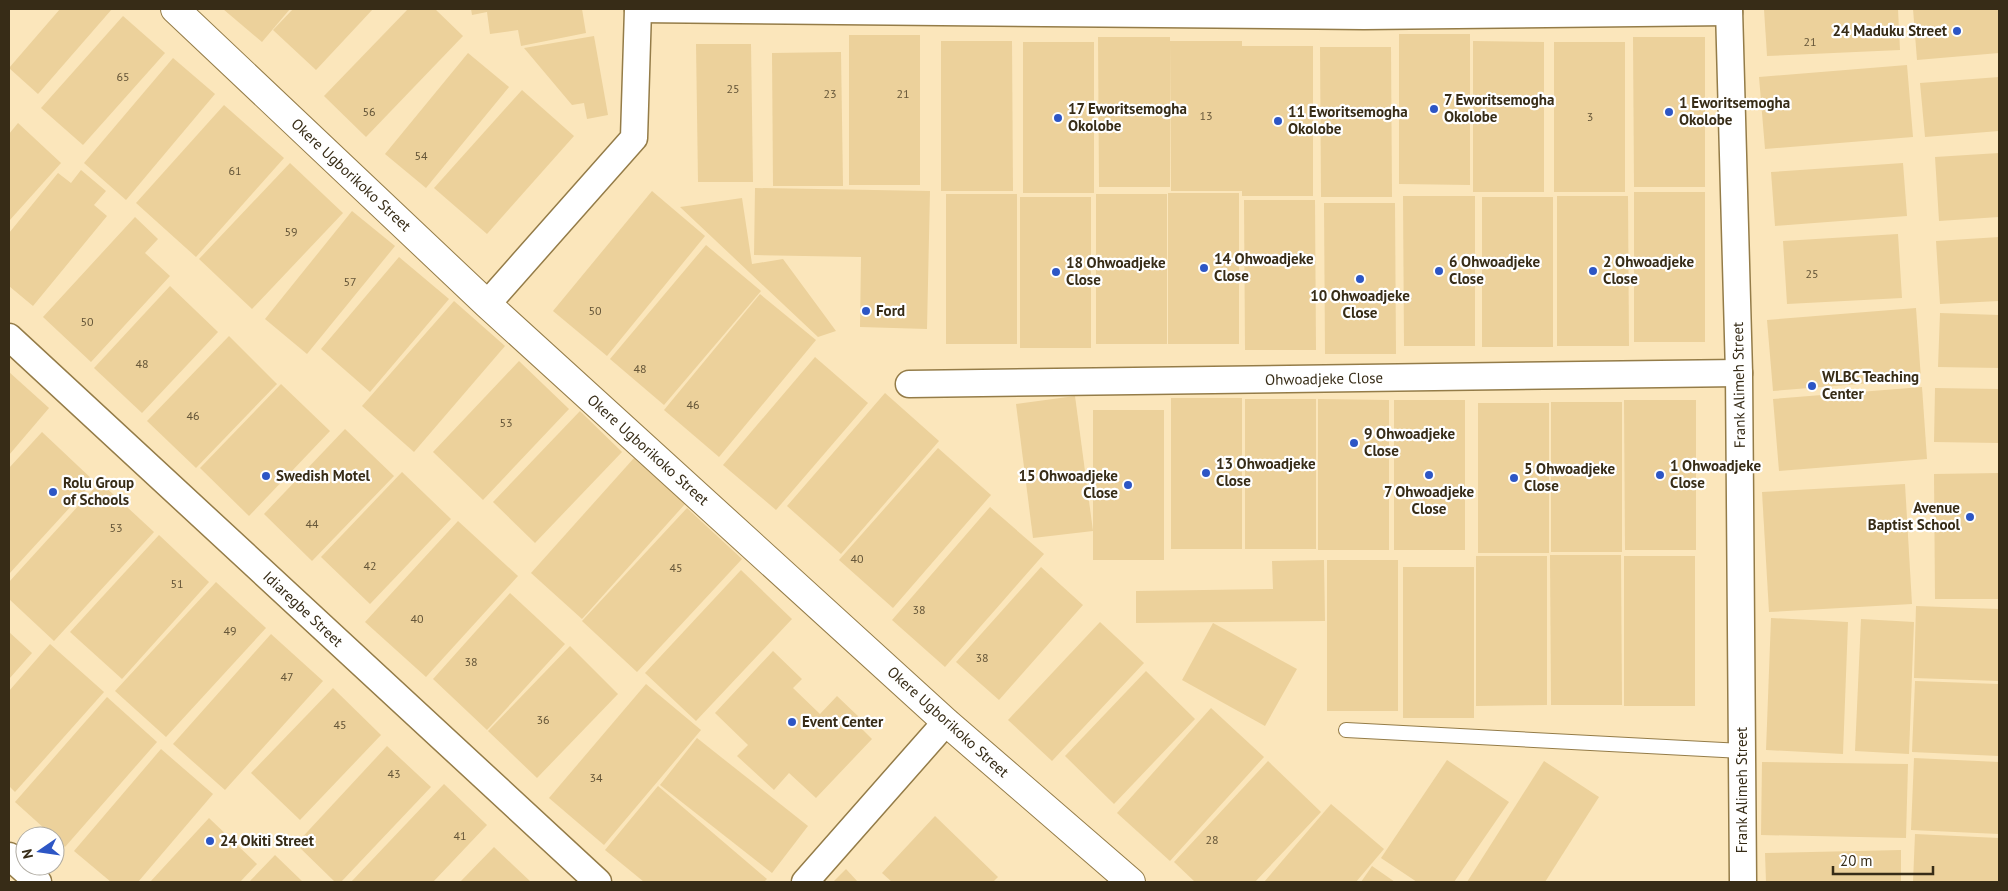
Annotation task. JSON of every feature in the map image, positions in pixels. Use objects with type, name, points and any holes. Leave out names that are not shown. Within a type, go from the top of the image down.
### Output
[{"type":"street","name":"Okere Ugborikoko Street","points":[[175,9],[487,304],[946,722],[1131,882]]},
{"type":"street","points":[[487,304],[634,138],[638,9],[1364,13],[1729,10]]},
{"type":"street","name":"Frank Alimeh Street","points":[[1729,10],[1739,373],[1743,882]]},
{"type":"street","name":"Idiaregbe Street","points":[[9,336],[598,882]]},
{"type":"street","name":"Ohwoadjeke Close","points":[[909,384],[1739,373]]},
{"type":"street","points":[[805,882],[946,722]]},
{"type":"street","points":[[9,856],[38,882]]},
{"type":"lane","points":[[1346,730],[1742,751]]},
{"type":"building","points":[[60,9],[112,9],[38,94],[9,68]]},
{"type":"building","points":[[223,9],[290,9],[262,42]]},
{"type":"building","points":[[293,9],[373,9],[316,70],[273,30]]},
{"type":"building","points":[[408,9],[435,9],[463,36],[366,137],[324,96]]},
{"type":"building","points":[[471,9],[582,9],[586,33],[521,46],[518,30],[490,34],[487,12],[472,15]]},
{"type":"building","points":[[1764,9],[1898,9],[1900,50],[1767,56]]},
{"type":"building","name":"24 Maduku Street","points":[[1913,9],[1999,9],[1999,53],[1917,60]]},
{"type":"building","points":[[123,16],[165,53],[83,145],[41,108]]},
{"type":"building","name":"7 Eworitsemogha Okolobe","points":[[1399,34],[1470,34],[1470,185],[1399,184]]},
{"type":"building","points":[[849,35],[920,35],[920,185],[849,185]]},
{"type":"building","points":[[594,36],[608,115],[587,119],[584,103],[572,105],[524,48]]},
{"type":"building","points":[[1098,37],[1170,37],[1170,187],[1099,187]]},
{"type":"building","name":"1 Eworitsemogha Okolobe","points":[[1633,37],[1705,37],[1705,187],[1634,187]]},
{"type":"building","points":[[941,41],[1012,41],[1013,191],[941,191]]},
{"type":"building","points":[[1170,41],[1242,41],[1242,46],[1313,46],[1313,196],[1242,196],[1242,191],[1171,191]]},
{"type":"building","points":[[1473,41],[1544,42],[1544,192],[1473,192]]},
{"type":"building","name":"17 Eworitsemogha Okolobe","points":[[1023,42],[1094,42],[1094,193],[1023,193]]},
{"type":"building","points":[[1554,42],[1625,42],[1625,192],[1554,192]]},
{"type":"building","points":[[696,44],[751,44],[753,182],[698,182]]},
{"type":"building","points":[[1320,47],[1391,47],[1392,197],[1321,197]]},
{"type":"building","points":[[841,52],[843,186],[773,186],[772,53]]},
{"type":"building","points":[[468,53],[509,87],[426,188],[385,154]]},
{"type":"building","points":[[173,58],[215,94],[126,200],[84,163]]},
{"type":"building","points":[[1907,65],[1913,137],[1765,149],[1759,77]]},
{"type":"building","points":[[1999,77],[1999,131],[1925,137],[1920,83]]},
{"type":"building","points":[[522,90],[574,136],[487,234],[434,188]]},
{"type":"building","points":[[224,105],[284,158],[196,257],[136,203]]},
{"type":"building","points":[[18,123],[61,163],[9,221],[9,134]]},
{"type":"building","points":[[1999,153],[1999,217],[1939,221],[1935,157]]},
{"type":"building","points":[[290,163],[343,213],[252,309],[199,259]]},
{"type":"building","points":[[1903,163],[1907,216],[1775,226],[1771,172]]},
{"type":"building","points":[[81,170],[106,191],[94,205],[107,216],[33,306],[9,286],[9,233],[58,173],[71,183]]},
{"type":"building","points":[[755,188],[930,191],[927,329],[860,327],[861,257],[754,255]]},
{"type":"building","points":[[652,191],[705,236],[607,356],[553,311]]},
{"type":"building","points":[[1634,192],[1705,192],[1705,342],[1634,342]]},
{"type":"building","name":"14 Ohwoadjeke Close","points":[[1168,193],[1239,193],[1239,344],[1168,344]]},
{"type":"building","points":[[946,194],[1017,194],[1017,344],[946,344]]},
{"type":"building","points":[[1096,194],[1167,194],[1167,344],[1096,344]]},
{"type":"building","name":"6 Ohwoadjeke Close","points":[[1403,196],[1475,196],[1475,346],[1404,346]]},
{"type":"building","name":"2 Ohwoadjeke Close","points":[[1557,196],[1628,196],[1629,346],[1557,346]]},
{"type":"building","name":"18 Ohwoadjeke Close","points":[[1020,197],[1091,197],[1091,348],[1020,348]]},
{"type":"building","points":[[1482,197],[1553,197],[1553,347],[1482,347]]},
{"type":"building","points":[[742,198],[752,264],[783,259],[836,331],[818,337],[680,207]]},
{"type":"building","points":[[1244,200],[1315,200],[1316,350],[1245,350]]},
{"type":"building","name":"10 Ohwoadjeke Close","points":[[1324,203],[1395,203],[1396,354],[1325,354]]},
{"type":"building","points":[[352,211],[395,246],[307,354],[265,319]]},
{"type":"building","points":[[135,217],[158,239],[145,253],[170,276],[91,362],[43,317]]},
{"type":"building","points":[[1898,234],[1902,298],[1787,304],[1783,241]]},
{"type":"building","points":[[1999,237],[1999,301],[1940,304],[1936,241]]},
{"type":"building","points":[[706,245],[761,291],[664,405],[610,359]]},
{"type":"building","points":[[399,257],[449,299],[370,392],[321,349]]},
{"type":"building","points":[[170,286],[218,332],[142,413],[94,368]]},
{"type":"building","points":[[760,294],[816,340],[719,457],[664,410]]},
{"type":"building","points":[[454,301],[505,346],[414,452],[362,406]]},
{"type":"building","points":[[1916,308],[1921,379],[1773,391],[1767,320]]},
{"type":"building","points":[[1940,313],[1999,315],[1999,368],[1938,367]]},
{"type":"building","points":[[229,336],[277,384],[196,468],[147,421]]},
{"type":"building","points":[[815,357],[868,403],[776,510],[723,465]]},
{"type":"building","points":[[519,361],[569,409],[483,500],[433,452]]},
{"type":"building","points":[[9,372],[49,408],[9,455]]},
{"type":"building","points":[[281,384],[330,431],[249,516],[200,468]]},
{"type":"building","points":[[1922,387],[1927,459],[1779,471],[1773,399]]},
{"type":"building","points":[[1935,388],[1999,389],[1999,443],[1934,442]]},
{"type":"building","points":[[885,393],[939,441],[841,554],[787,506]]},
{"type":"building","points":[[1075,396],[1093,531],[1033,538],[1016,404]]},
{"type":"building","name":"13 Ohwoadjeke Close","points":[[1171,398],[1242,398],[1242,549],[1171,549]]},
{"type":"building","points":[[1245,399],[1316,399],[1316,549],[1245,549]]},
{"type":"building","name":"9 Ohwoadjeke Close","points":[[1318,399],[1389,400],[1389,550],[1318,550]]},
{"type":"building","name":"7 Ohwoadjeke Close","points":[[1394,400],[1465,400],[1465,550],[1394,550]]},
{"type":"building","name":"1 Ohwoadjeke Close","points":[[1624,400],[1696,400],[1696,550],[1625,550]]},
{"type":"building","points":[[1551,402],[1622,402],[1622,552],[1551,552]]},
{"type":"building","name":"5 Ohwoadjeke Close","points":[[1478,403],[1549,403],[1549,553],[1478,553]]},
{"type":"building","name":"15 Ohwoadjeke Close","points":[[1093,410],[1164,410],[1164,560],[1093,560]]},
{"type":"building","points":[[580,411],[622,452],[535,543],[493,502]]},
{"type":"building","points":[[345,429],[394,476],[312,561],[264,514]]},
{"type":"building","points":[[42,432],[94,481],[9,574],[9,468]]},
{"type":"building","points":[[938,448],[991,495],[893,608],[839,560]]},
{"type":"building","points":[[634,458],[685,504],[582,619],[531,573]]},
{"type":"building","points":[[402,472],[451,519],[370,604],[321,557]]},
{"type":"building","points":[[1999,473],[1999,599],[1935,599],[1934,474]]},
{"type":"building","points":[[100,482],[154,532],[54,641],[9,599],[9,582]]},
{"type":"building","points":[[1905,484],[1912,604],[1769,612],[1762,492]]},
{"type":"building","points":[[990,507],[1044,554],[945,667],[892,620]]},
{"type":"building","points":[[687,508],[742,559],[637,672],[582,621]]},
{"type":"building","points":[[458,521],[518,576],[426,677],[365,622]]},
{"type":"building","points":[[159,535],[209,582],[122,679],[70,632]]},
{"type":"building","points":[[1550,555],[1621,555],[1622,705],[1551,705]]},
{"type":"building","points":[[1476,556],[1547,556],[1547,705],[1476,706]]},
{"type":"building","points":[[1624,556],[1695,556],[1695,706],[1624,706]]},
{"type":"building","points":[[1324,560],[1325,621],[1136,623],[1136,591],[1273,589],[1272,561]]},
{"type":"building","points":[[1327,560],[1398,560],[1398,711],[1327,711]]},
{"type":"building","points":[[1041,567],[1083,605],[999,700],[956,662]]},
{"type":"building","points":[[1403,567],[1474,567],[1474,718],[1403,718]]},
{"type":"building","points":[[741,570],[792,619],[696,721],[645,673]]},
{"type":"building","points":[[216,582],[266,628],[166,737],[115,691]]},
{"type":"building","points":[[510,593],[565,644],[487,730],[433,679]]},
{"type":"building","points":[[1916,606],[1999,609],[1999,681],[1914,678]]},
{"type":"building","points":[[1771,618],[1848,622],[1843,754],[1766,750]]},
{"type":"building","points":[[1861,619],[1914,622],[1909,754],[1855,751]]},
{"type":"building","points":[[1100,622],[1144,663],[1052,761],[1008,720]]},
{"type":"building","points":[[1213,623],[1297,669],[1265,726],[1182,680]]},
{"type":"building","points":[[9,632],[32,653],[9,679]]},
{"type":"building","points":[[271,634],[323,681],[225,790],[173,744]]},
{"type":"building","points":[[50,644],[104,692],[15,792],[9,786],[9,691]]},
{"type":"building","points":[[570,646],[618,694],[537,778],[488,731]]},
{"type":"building","points":[[773,651],[802,679],[793,688],[820,714],[837,696],[860,718],[856,723],[872,739],[816,798],[789,773],[774,790],[737,756],[748,745],[715,713]]},
{"type":"building","points":[[1146,671],[1195,719],[1114,804],[1065,756]]},
{"type":"building","points":[[1915,681],[1999,684],[1999,756],[1912,752]]},
{"type":"building","points":[[646,684],[701,730],[604,845],[549,798]]},
{"type":"building","points":[[333,688],[381,735],[300,820],[251,773]]},
{"type":"building","points":[[107,697],[157,742],[65,847],[65,826],[42,826],[15,802]]},
{"type":"building","points":[[1211,708],[1264,757],[1170,861],[1117,813]]},
{"type":"building","points":[[697,738],[808,826],[772,873],[660,785]]},
{"type":"building","points":[[387,746],[431,787],[341,882],[335,882],[296,844]]},
{"type":"building","points":[[161,749],[213,794],[138,882],[111,882],[74,851]]},
{"type":"building","points":[[1914,758],[1999,762],[1999,834],[1911,830]]},
{"type":"building","points":[[1447,760],[1509,802],[1454,882],[1417,882],[1381,858]]},
{"type":"building","points":[[1268,761],[1321,812],[1255,882],[1195,882],[1174,862]]},
{"type":"building","points":[[1544,761],[1599,797],[1545,882],[1467,882]]},
{"type":"building","points":[[1762,762],[1908,764],[1906,838],[1761,835]]},
{"type":"building","points":[[444,784],[487,825],[433,882],[351,882]]},
{"type":"building","points":[[658,786],[767,879],[764,882],[644,882],[605,850]]},
{"type":"building","points":[[1331,804],[1384,849],[1356,882],[1264,882]]},
{"type":"building","points":[[935,816],[998,877],[993,882],[892,882],[882,873]]},
{"type":"building","name":"24 Okiti Street","points":[[209,818],[257,864],[240,882],[150,882]]},
{"type":"building","points":[[1915,834],[1999,838],[1999,882],[1913,882]]},
{"type":"building","points":[[494,847],[531,882],[460,882]]},
{"type":"building","points":[[1901,850],[1901,882],[1766,882],[1765,853]]},
{"type":"building","points":[[275,855],[303,882],[249,882]]},
{"type":"building","points":[[1372,866],[1395,882],[1361,882]]},
{"type":"building","points":[[846,869],[858,882],[833,882]]},
{"type":"place","name":"24 Maduku Street","points":[[1957,31]]},
{"type":"place","name":"7 Eworitsemogha Okolobe","points":[[1434,109]]},
{"type":"place","name":"1 Eworitsemogha Okolobe","points":[[1669,112]]},
{"type":"place","name":"17 Eworitsemogha Okolobe","points":[[1058,118]]},
{"type":"place","name":"11 Eworitsemogha Okolobe","points":[[1278,121]]},
{"type":"place","name":"14 Ohwoadjeke Close","points":[[1204,268]]},
{"type":"place","name":"6 Ohwoadjeke Close","points":[[1439,271]]},
{"type":"place","name":"2 Ohwoadjeke Close","points":[[1593,271]]},
{"type":"place","name":"18 Ohwoadjeke Close","points":[[1056,272]]},
{"type":"place","name":"10 Ohwoadjeke Close","points":[[1360,279]]},
{"type":"place","name":"Ford","points":[[866,311]]},
{"type":"place","name":"WLBC Teaching Center","points":[[1812,386]]},
{"type":"place","name":"9 Ohwoadjeke Close","points":[[1354,443]]},
{"type":"place","name":"13 Ohwoadjeke Close","points":[[1206,473]]},
{"type":"place","name":"7 Ohwoadjeke Close","points":[[1429,475]]},
{"type":"place","name":"1 Ohwoadjeke Close","points":[[1660,475]]},
{"type":"place","name":"Swedish Motel","points":[[266,476]]},
{"type":"place","name":"5 Ohwoadjeke Close","points":[[1514,478]]},
{"type":"place","name":"15 Ohwoadjeke Close","points":[[1128,485]]},
{"type":"place","name":"Rolu Group of Schools","points":[[53,492]]},
{"type":"place","name":"Avenue Baptist School","points":[[1970,517]]},
{"type":"place","name":"Event Center","points":[[792,722]]},
{"type":"place","name":"24 Okiti Street","points":[[210,841]]}]
